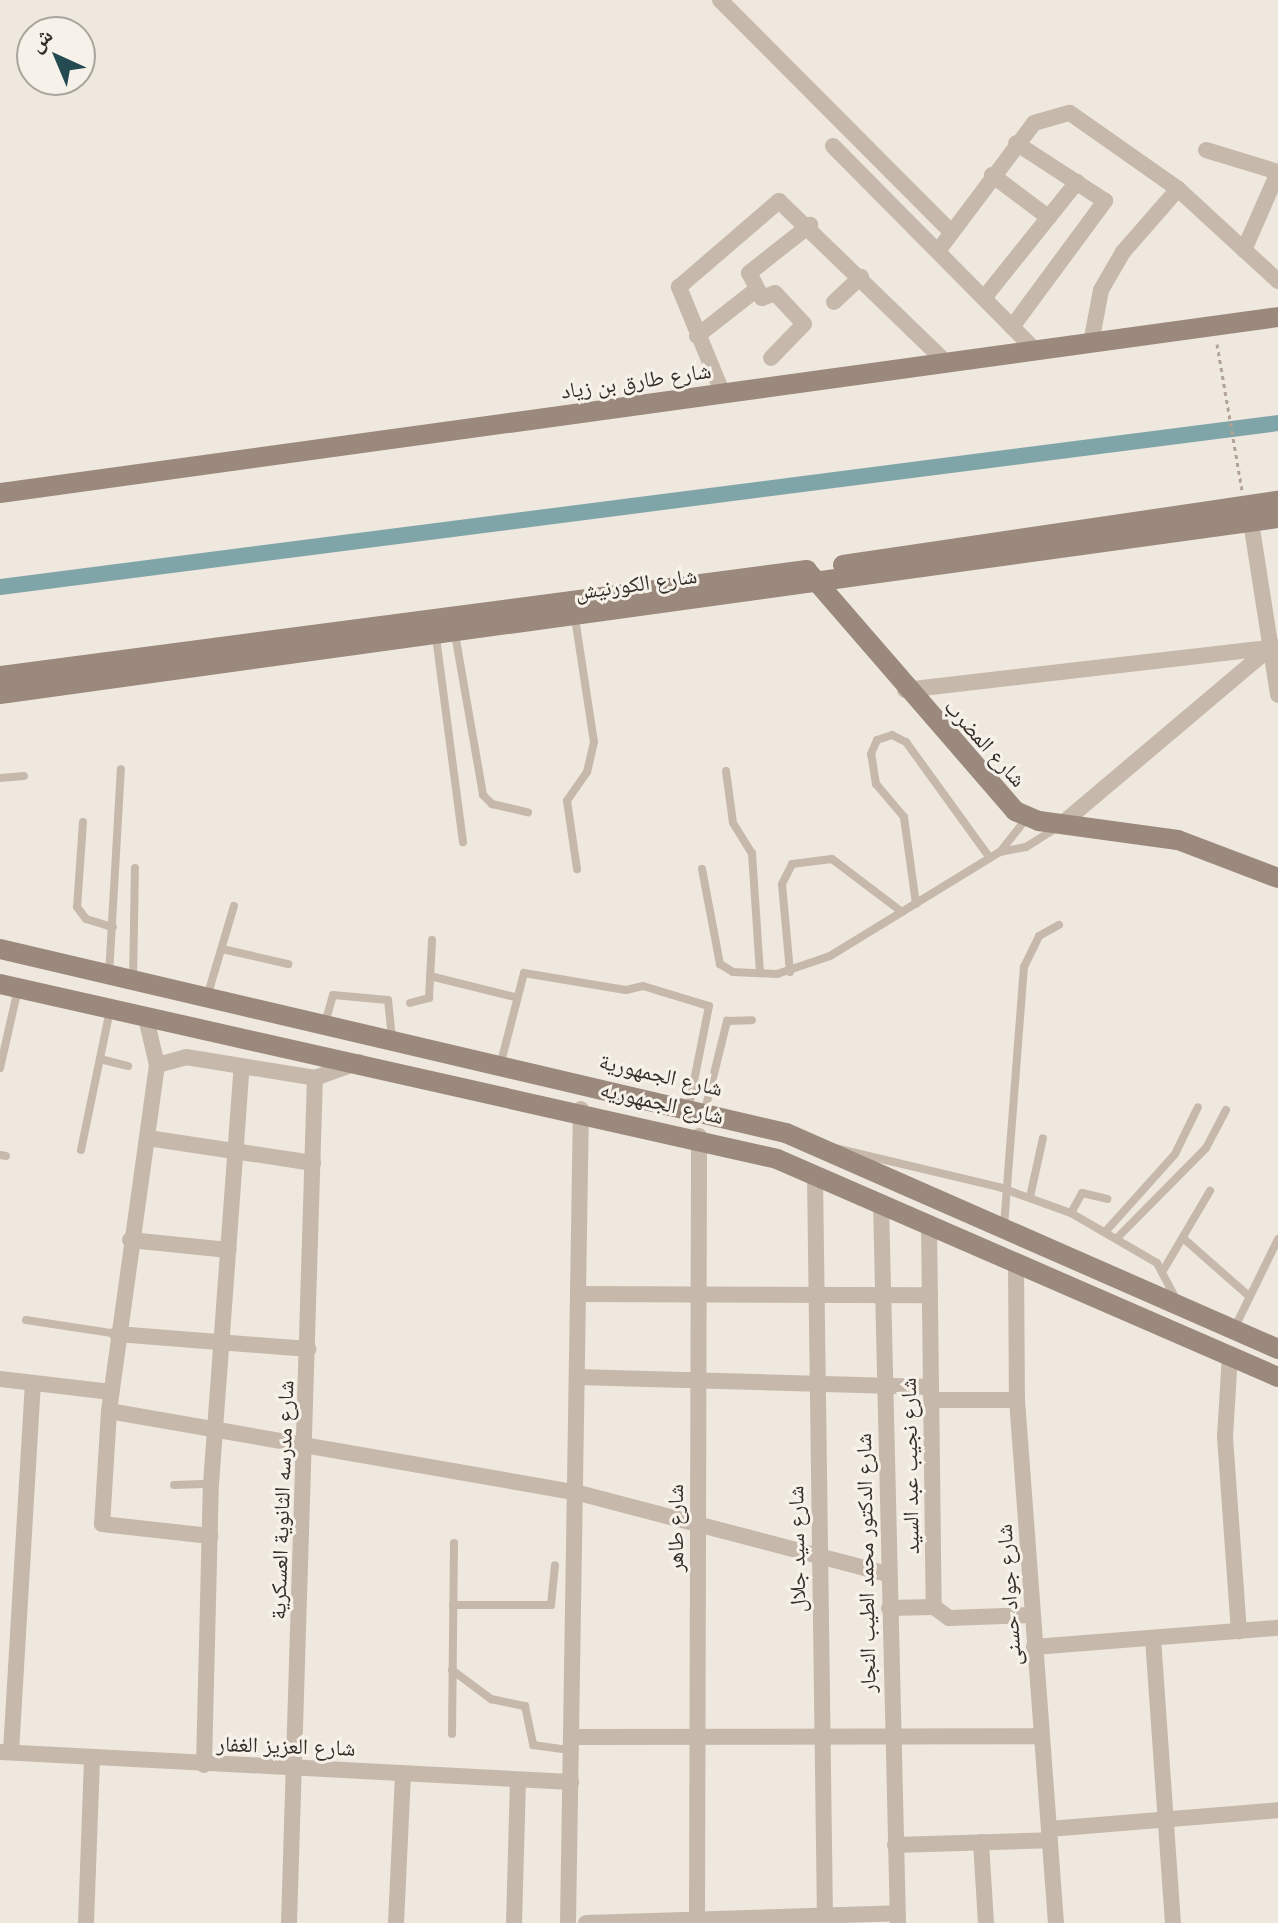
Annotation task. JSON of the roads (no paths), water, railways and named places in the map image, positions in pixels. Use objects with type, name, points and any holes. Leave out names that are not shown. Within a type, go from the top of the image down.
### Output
[{"type":"main road","name":"شارع طارق بن زياد","points":[[0,493],[1278,317]]},
{"type":"main road","name":"شارع الكورنيش","points":[[0,694],[575,618],[811,576],[1278,501]]},
{"type":"main road","name":"شارع الكورنيش","points":[[0,676],[1278,518]]},
{"type":"main road","name":"شارع المضرب","points":[[811,576],[995,792],[1027,817],[1178,840],[1278,878]]},
{"type":"main road","name":"شارع الجمهورية","points":[[0,949],[697,1108],[826,1149],[1003,1231],[1278,1349]]},
{"type":"main road","name":"شارع الجمهوريه","points":[[9,986],[699,1136],[815,1175],[881,1202],[1278,1377]]},
{"type":"main road","points":[[224,1034],[229,1002]]},
{"type":"main road","points":[[259,1041],[264,1010]]},
{"type":"main road","points":[[1170,1329],[1178,1306]]},
{"type":"main road","points":[[1239,1332],[1278,1341]]},
{"type":"street","points":[[720,0],[951,232]]},
{"type":"street","points":[[938,251],[1016,143],[1034,123],[1057,113],[1083,117],[1178,189],[1278,281]]},
{"type":"street","points":[[1012,327],[1104,203],[1016,143]]},
{"type":"street","points":[[833,146],[1035,350]]},
{"type":"street","points":[[1206,150],[1278,172],[1244,250]]},
{"type":"street","points":[[992,175],[1049,218]]},
{"type":"street","points":[[984,298],[1077,182]]},
{"type":"street","points":[[1091,343],[1095,306],[1109,277],[1178,189]]},
{"type":"street","points":[[723,394],[679,293],[682,282],[779,201],[810,225],[946,362]]},
{"type":"street","points":[[771,358],[804,324],[775,293],[763,298],[750,272],[810,225]]},
{"type":"street","points":[[834,302],[861,277]]},
{"type":"street","points":[[697,336],[757,289]]},
{"type":"street","points":[[1251,522],[1274,648],[1278,695]]},
{"type":"street","points":[[905,690],[1274,648]]},
{"type":"street","points":[[1064,822],[1274,648]]},
{"type":"street","points":[[146,1018],[157,1065],[117,1334],[102,1524],[210,1536]]},
{"type":"street","points":[[157,1065],[186,1057],[315,1078],[359,1062]]},
{"type":"street","points":[[204,1765],[211,1484],[242,1066]]},
{"type":"street","name":"شارع مدرسه الثانوية العسكرية","points":[[289,1923],[315,1078]]},
{"type":"street","points":[[568,1923],[581,1109]]},
{"type":"street","name":"شارع طاهر","points":[[697,1920],[699,1136]]},
{"type":"street","points":[[148,1138],[236,1156],[313,1163]]},
{"type":"street","name":"شارع سيد جلال","points":[[815,1175],[824,1919]]},
{"type":"street","name":"شارع الدكتور محمد الطيب النجار","points":[[881,1202],[897,1918]]},
{"type":"street","name":"شارع نجيب عبد السيد","points":[[929,1223],[934,1607]]},
{"type":"street","points":[[130,1240],[228,1250]]},
{"type":"street","name":"شارع جواد حسنى","points":[[1016,1263],[1017,1400],[1056,1923]]},
{"type":"street","points":[[578,1294],[930,1295]]},
{"type":"street","points":[[117,1334],[221,1348],[308,1349]]},
{"type":"street","points":[[1230,1355],[1224,1422],[1239,1631]]},
{"type":"street","points":[[577,1377],[884,1385],[931,1393],[1017,1400]]},
{"type":"street","points":[[0,1379],[111,1392]]},
{"type":"street","points":[[6,1752],[33,1383]]},
{"type":"street","points":[[109,1411],[217,1426],[575,1492],[888,1574]]},
{"type":"street","points":[[889,1608],[934,1607],[949,1618],[1032,1615]]},
{"type":"street","points":[[1034,1647],[1278,1628]]},
{"type":"street","points":[[1153,1638],[1173,1923]]},
{"type":"street","points":[[571,1744],[697,1737],[1042,1736]]},
{"type":"street","name":"شارع العزيز الغفار","points":[[6,1752],[204,1765],[571,1782]]},
{"type":"street","points":[[86,1923],[92,1757]]},
{"type":"street","points":[[396,1923],[403,1773]]},
{"type":"street","points":[[514,1923],[518,1780]]},
{"type":"street","points":[[895,1845],[981,1842],[1166,1819],[1278,1810]]},
{"type":"street","points":[[981,1842],[986,1923]]},
{"type":"street","points":[[586,1923],[897,1918]]},
{"type":"lane","points":[[575,618],[594,742],[587,772],[567,801],[577,869]]},
{"type":"lane","points":[[445,635],[483,795],[492,804],[528,812]]},
{"type":"lane","points":[[445,635],[463,842]]},
{"type":"lane","points":[[916,904],[904,817],[876,784],[871,754],[877,740],[892,735],[906,742],[990,858]]},
{"type":"lane","points":[[109,975],[121,769]]},
{"type":"lane","points":[[726,771],[733,823],[752,853],[760,973]]},
{"type":"lane","points":[[0,778],[24,776]]},
{"type":"lane","points":[[1000,852],[1027,817]]},
{"type":"lane","points":[[83,822],[77,907],[86,919],[113,927]]},
{"type":"lane","points":[[702,869],[716,957],[733,972],[790,972],[916,904],[1000,852],[1026,847],[1064,822]]},
{"type":"lane","points":[[790,972],[782,884],[792,864],[832,859],[902,912]]},
{"type":"lane","points":[[133,981],[135,868]]},
{"type":"lane","points":[[207,997],[234,906]]},
{"type":"lane","points":[[1003,1231],[1011,1191],[1024,967],[1039,936],[1059,925]]},
{"type":"lane","points":[[410,1003],[427,1000],[432,940]]},
{"type":"lane","points":[[222,949],[288,964]]},
{"type":"lane","points":[[501,1062],[521,977],[532,971],[703,1000],[711,1015],[697,1108]]},
{"type":"lane","points":[[430,976],[515,997]]},
{"type":"lane","points":[[0,1068],[9,986]]},
{"type":"lane","points":[[325,1025],[333,995],[388,1000],[392,1039]]},
{"type":"lane","points":[[81,1150],[111,1008]]},
{"type":"lane","points":[[697,1108],[727,1021],[752,1020]]},
{"type":"lane","points":[[100,1059],[128,1066]]},
{"type":"lane","points":[[1106,1231],[1175,1154],[1198,1107]]},
{"type":"lane","points":[[1118,1237],[1211,1142],[1226,1110]]},
{"type":"lane","points":[[1030,1197],[1043,1138]]},
{"type":"lane","points":[[826,1149],[854,1149],[928,1168],[1011,1191],[1071,1213],[1118,1237],[1164,1269],[1178,1306]]},
{"type":"lane","points":[[919,1192],[928,1168]]},
{"type":"lane","points":[[1164,1269],[1210,1191]]},
{"type":"lane","points":[[1071,1213],[1082,1193],[1107,1199]]},
{"type":"lane","points":[[1183,1238],[1250,1297]]},
{"type":"lane","points":[[1239,1332],[1250,1297],[1278,1239]]},
{"type":"lane","points":[[26,1320],[117,1334]]},
{"type":"lane","points":[[174,1485],[211,1484]]},
{"type":"lane","points":[[452,1734],[454,1543]]},
{"type":"lane","points":[[453,1605],[548,1606],[555,1581],[555,1565]]},
{"type":"lane","points":[[555,1581],[574,1581]]},
{"type":"lane","points":[[452,1670],[491,1699],[525,1706],[533,1745],[571,1744]]},
{"type":"waterway","points":[[0,587],[1278,423]]}]
